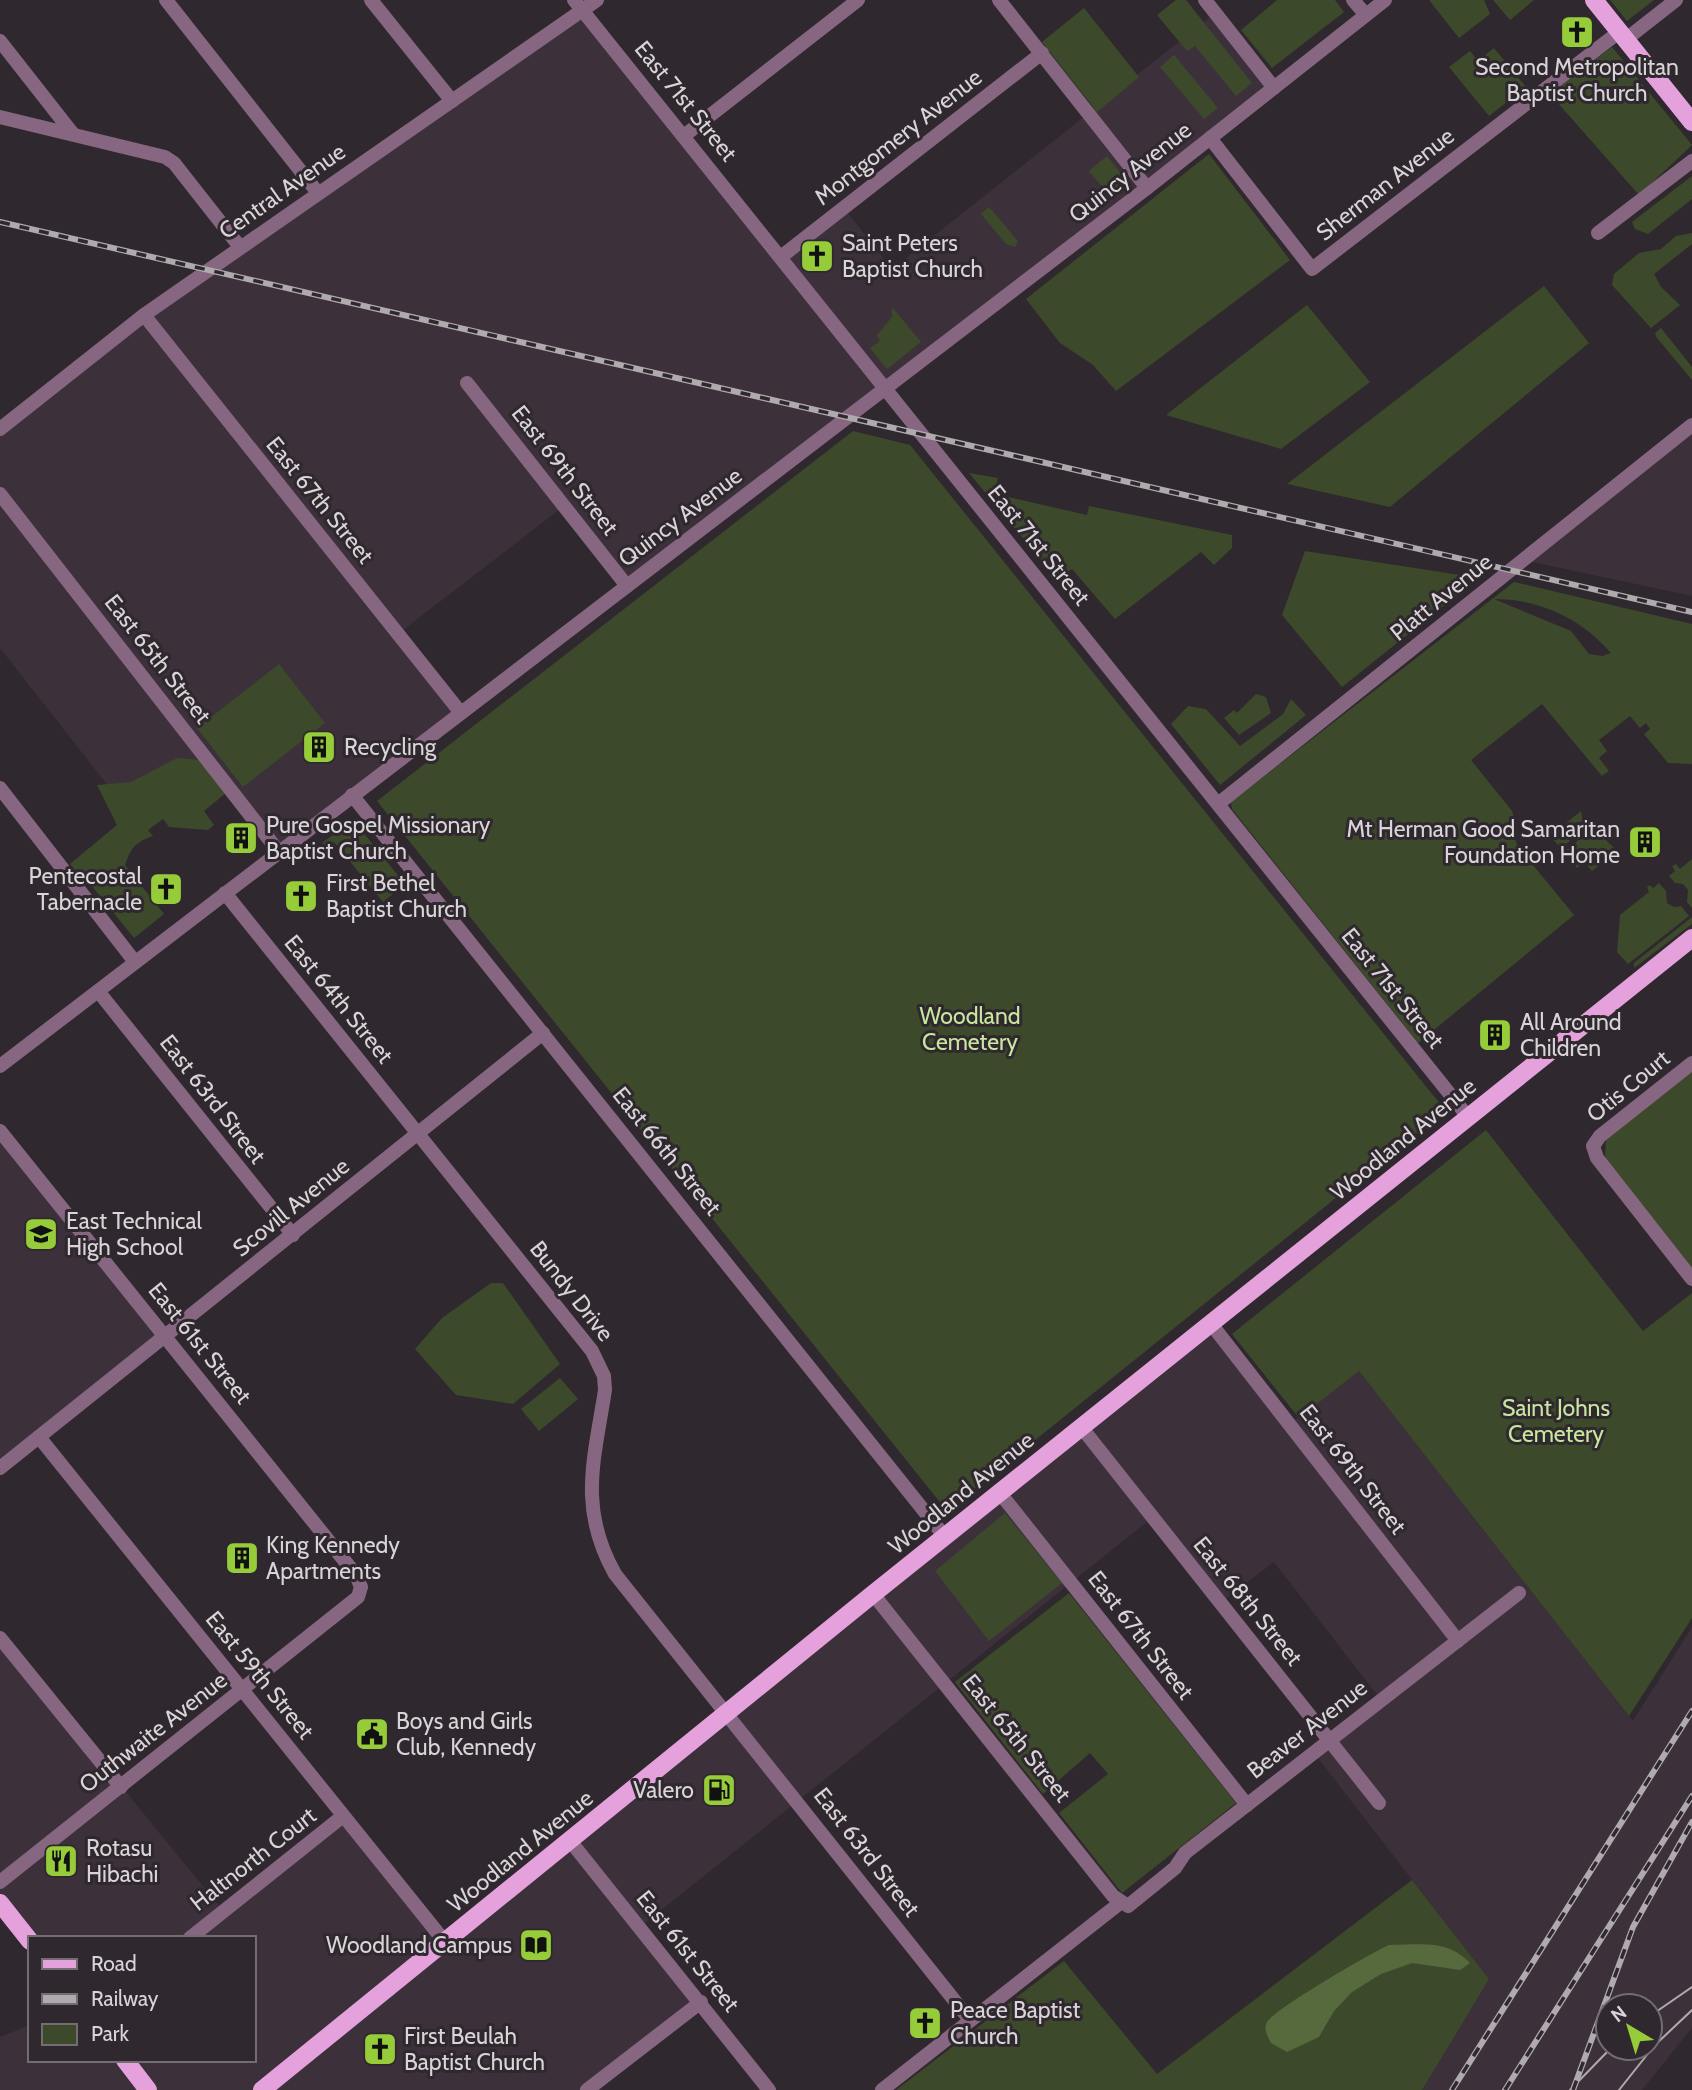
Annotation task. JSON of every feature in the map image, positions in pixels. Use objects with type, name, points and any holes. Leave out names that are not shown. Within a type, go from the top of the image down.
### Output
[{"type":"main road","points":[[1594,0],[1692,122]]},
{"type":"main road","name":"Woodland Avenue","points":[[262,2090],[571,1842],[873,1594],[1692,938]]},
{"type":"main road","points":[[0,1903],[28,1938]]},
{"type":"main road","points":[[127,2062],[148,2090]]},
{"type":"street","points":[[166,0],[318,193]]},
{"type":"street","points":[[371,0],[452,102]]},
{"type":"street","name":"Central Avenue","points":[[0,429],[144,314],[452,102],[579,6],[597,0]]},
{"type":"street","points":[[685,135],[858,0]]},
{"type":"street","points":[[999,0],[1147,188]]},
{"type":"street","points":[[1205,0],[1274,89]]},
{"type":"street","points":[[1353,0],[1366,15]]},
{"type":"street","name":"Quincy Avenue","points":[[0,1066],[886,389],[1385,0]]},
{"type":"street","name":"Sherman Avenue","points":[[1210,138],[1312,269],[1622,36],[1676,0]]},
{"type":"street","name":"East 71st Street","points":[[579,6],[782,256],[1469,1118]]},
{"type":"street","points":[[0,41],[74,134]]},
{"type":"street","name":"Montgomery Avenue","points":[[782,256],[1042,53]]},
{"type":"street","points":[[0,117],[165,157],[174,163],[240,247]]},
{"type":"street","points":[[1598,233],[1692,161]]},
{"type":"street","name":"East 67th Street","points":[[144,314],[461,713]]},
{"type":"street","name":"East 69th Street","points":[[467,383],[627,586]]},
{"type":"street","name":"Platt Avenue","points":[[1218,804],[1692,425]]},
{"type":"street","name":"East 65th Street","points":[[0,494],[279,852]]},
{"type":"street","points":[[0,788],[135,962]]},
{"type":"street","name":"East 66th Street","points":[[352,795],[945,1537]]},
{"type":"street","name":"East 64th Street","points":[[225,893],[418,1134]]},
{"type":"street","name":"East 63rd Street","points":[[98,991],[293,1236]]},
{"type":"street","name":"Scovill Avenue","points":[[0,1468],[293,1236],[543,1033]]},
{"type":"street","name":"Otis Court","points":[[1692,1063],[1600,1136],[1593,1146],[1597,1158],[1692,1279]]},
{"type":"street","name":"East 61st Street","points":[[0,1130],[356,1575],[360,1587]]},
{"type":"street","name":"Bundy Drive","points":[[418,1134],[592,1351],[604,1376],[591,1498],[592,1520],[602,1551],[641,1608],[726,1715]]},
{"type":"street","name":"East 69th Street","points":[[1212,1325],[1458,1641]]},
{"type":"street","name":"East 68th Street","points":[[1082,1429],[1379,1802]]},
{"type":"street","name":"East 59th Street","points":[[39,1437],[445,1942]]},
{"type":"street","name":"East 67th Street","points":[[1000,1493],[1247,1805]]},
{"type":"street","name":"Outhwaite Avenue","points":[[0,1882],[358,1597],[360,1587]]},
{"type":"street","name":"Beaver Avenue","points":[[883,2090],[970,2020],[1175,1868],[1185,1853],[1519,1593]]},
{"type":"street","name":"East 65th Street","points":[[873,1594],[1124,1904]]},
{"type":"street","points":[[0,1638],[121,1787]]},
{"type":"street","name":"East 63rd Street","points":[[726,1715],[970,2020]]},
{"type":"street","name":"Haltnorth Court","points":[[193,1936],[343,1816]]},
{"type":"street","name":"East 61st Street","points":[[571,1842],[769,2090]]},
{"type":"street","points":[[587,2090],[701,2003]]},
{"type":"shaded area","points":[[583,11],[782,256],[844,208],[892,269],[1215,13],[1274,88],[627,586],[564,506],[398,634],[461,713],[279,852],[211,765],[137,823],[0,648],[0,429],[144,315]]},
{"type":"shaded area","points":[[1692,425],[1692,596],[1523,560]]},
{"type":"shaded area","name":"East Technical High School","points":[[0,1131],[166,1337],[0,1469]]},
{"type":"shaded area","points":[[1212,1325],[1289,1424],[1359,1371],[1633,1721],[1692,1627],[1692,2028],[1642,2090],[1419,2090],[1489,1979],[1314,1753],[1381,1700],[1274,1562],[1220,1603],[1152,1518],[640,1927],[701,2002],[587,2090],[0,2090],[0,2037],[28,2026],[28,2062],[256,2062],[256,1936],[28,1936],[0,1903],[0,1637],[223,1911],[343,1816],[445,1942]]},
{"type":"shaded area","points":[[1423,1944],[1443,1947],[1461,1955],[1470,1963],[1460,1970],[1412,1963],[1381,1974],[1352,1992],[1334,2011],[1319,2037],[1287,2052],[1271,2043],[1266,2027],[1274,2015],[1325,1981],[1389,1945]]},
{"type":"green space","points":[[1176,0],[1186,0],[1252,83],[1236,96],[1195,46],[1187,51],[1157,15]]},
{"type":"green space","points":[[1277,0],[1335,0],[1344,12],[1272,68],[1241,30]]},
{"type":"green space","points":[[1429,0],[1484,0],[1490,14],[1459,38]]},
{"type":"green space","points":[[1493,0],[1534,0],[1510,20]]},
{"type":"green space","points":[[1610,0],[1654,0],[1627,21]]},
{"type":"green space","points":[[1084,8],[1139,77],[1097,112],[1042,42]]},
{"type":"green space","points":[[1612,47],[1692,145],[1639,195],[1550,94]]},
{"type":"green space","points":[[1494,48],[1526,87],[1489,116],[1449,67],[1470,51],[1478,61]]},
{"type":"green space","points":[[1174,55],[1218,108],[1204,119],[1160,67]]},
{"type":"green space","points":[[1209,154],[1290,260],[1116,391],[1093,365],[1060,343],[1026,299]]},
{"type":"green space","points":[[1107,156],[1127,181],[1109,195],[1089,171]]},
{"type":"green space","points":[[1692,176],[1692,199],[1648,234],[1635,229],[1632,222]]},
{"type":"green space","points":[[989,207],[1018,241],[1015,247],[1006,244],[981,214]]},
{"type":"green space","points":[[1692,233],[1692,244],[1654,274],[1661,287],[1680,305],[1651,328],[1612,285],[1614,274],[1639,253],[1661,249],[1676,236]]},
{"type":"green space","points":[[1544,286],[1589,343],[1390,507],[1287,484]]},
{"type":"green space","points":[[1307,305],[1370,382],[1281,449],[1166,415]]},
{"type":"green space","points":[[892,307],[921,342],[887,369],[870,348],[880,341],[877,335],[892,317]]},
{"type":"green space","points":[[1661,328],[1692,367],[1692,380],[1657,338],[1655,333]]},
{"type":"green space","name":"Woodland Cemetery","points":[[853,431],[910,445],[1445,1110],[947,1511],[377,801]]},
{"type":"green space","points":[[969,473],[998,478],[995,494],[1087,515],[1089,506],[1232,535],[1232,548],[1214,565],[1201,552],[1115,619],[1072,569],[1057,579]]},
{"type":"green space","points":[[1305,551],[1473,577],[1472,583],[1342,687],[1282,615]]},
{"type":"green space","points":[[1514,582],[1692,624],[1692,764],[1668,763],[1644,734],[1650,729],[1646,723],[1640,728],[1630,716],[1599,740],[1607,751],[1599,758],[1609,771],[1602,776],[1542,704],[1471,760],[1512,811],[1515,839],[1519,848],[1574,915],[1418,1043],[1232,809],[1231,802]],"holes":[[[1494,599],[1511,600],[1558,613],[1586,630],[1611,653],[1602,656],[1589,654],[1571,631]]]},
{"type":"green space","points":[[279,664],[325,723],[243,787],[197,728]]},
{"type":"green space","points":[[1256,694],[1266,697],[1271,713],[1239,735],[1224,718],[1234,710],[1237,713]]},
{"type":"green space","points":[[1291,699],[1306,715],[1220,785],[1171,724],[1188,706],[1206,709],[1240,746],[1283,714]]},
{"type":"green space","points":[[177,758],[199,760],[226,793],[204,811],[214,825],[208,830],[169,827],[163,819],[148,830],[153,836],[141,841],[131,850],[125,865],[164,914],[134,938],[91,885],[85,885],[70,864],[117,825],[97,785],[131,782]]},
{"type":"green space","points":[[1581,811],[1584,829],[1561,848],[1550,836]]},
{"type":"green space","points":[[353,820],[405,884],[383,902],[334,842],[326,848],[322,843]]},
{"type":"green space","points":[[1587,833],[1605,839],[1617,851],[1592,871],[1584,862],[1577,868],[1564,852]]},
{"type":"green space","points":[[1692,859],[1692,908],[1687,902],[1688,890],[1669,876],[1675,871],[1672,866],[1676,864],[1680,869]]},
{"type":"green space","points":[[1659,883],[1666,891],[1667,903],[1674,907],[1681,906],[1689,916],[1628,964],[1617,952],[1620,915],[1649,892],[1647,887],[1650,885],[1653,888]]},
{"type":"green space","points":[[1692,917],[1692,924],[1634,968],[1634,963]]},
{"type":"green space","points":[[1692,1070],[1692,1269],[1605,1158],[1606,1138]]},
{"type":"green space","name":"Saint Johns Cemetery","points":[[1486,1130],[1643,1331],[1692,1293],[1692,1618],[1629,1716],[1359,1371],[1299,1418],[1232,1334]]},
{"type":"green space","points":[[491,1283],[503,1283],[560,1364],[513,1404],[456,1395],[415,1349],[442,1318]]},
{"type":"green space","points":[[560,1378],[578,1399],[539,1431],[521,1409]]},
{"type":"green space","points":[[1005,1513],[1062,1583],[989,1641],[935,1571]]},
{"type":"green space","points":[[1069,1593],[1236,1803],[1122,1893],[1059,1813],[1108,1774],[1090,1753],[1043,1794],[955,1682]]},
{"type":"green space","points":[[1412,1880],[1489,1979],[1422,2090],[896,2090],[1064,1961],[1157,2074]]},
{"type":"tram line","points":[[1664,2006],[1692,1987]]},
{"type":"tram line","points":[[1619,2090],[1654,2046],[1692,2010]]},
{"type":"tram line","points":[[1570,2090],[1597,2062]]},
{"type":"railway","points":[[0,222],[1692,612]]},
{"type":"railway","points":[[1452,2090],[1692,1711]]},
{"type":"railway","points":[[1505,2090],[1692,1796]]},
{"type":"railway","points":[[1573,2090],[1633,1927],[1692,1822]]},
{"type":"place","name":"Second Metropolitan Baptist Church","points":[[1577,32]]},
{"type":"place","name":"Saint Peters Baptist Church","points":[[817,256]]},
{"type":"place","name":"Recycling","points":[[319,747]]},
{"type":"place","name":"Pure Gospel Missionary Baptist Church","points":[[241,838]]},
{"type":"place","name":"Mt Herman Good Samaritan Foundation Home","points":[[1645,842]]},
{"type":"place","name":"Pentecostal Tabernacle","points":[[166,889]]},
{"type":"place","name":"First Bethel Baptist Church","points":[[301,896]]},
{"type":"place","name":"All Around Children","points":[[1495,1035]]},
{"type":"place","name":"East Technical High School","points":[[41,1234]]},
{"type":"place","name":"King Kennedy Apartments","points":[[242,1558]]},
{"type":"place","name":"Boys and Girls Club, Kennedy","points":[[372,1734]]},
{"type":"place","name":"Valero","points":[[719,1790]]},
{"type":"place","name":"Rotasu Hibachi","points":[[61,1861]]},
{"type":"place","name":"Woodland Campus","points":[[536,1945]]},
{"type":"place","name":"Peace Baptist Church","points":[[925,2023]]},
{"type":"place","name":"First Beulah Baptist Church","points":[[380,2049]]}]
